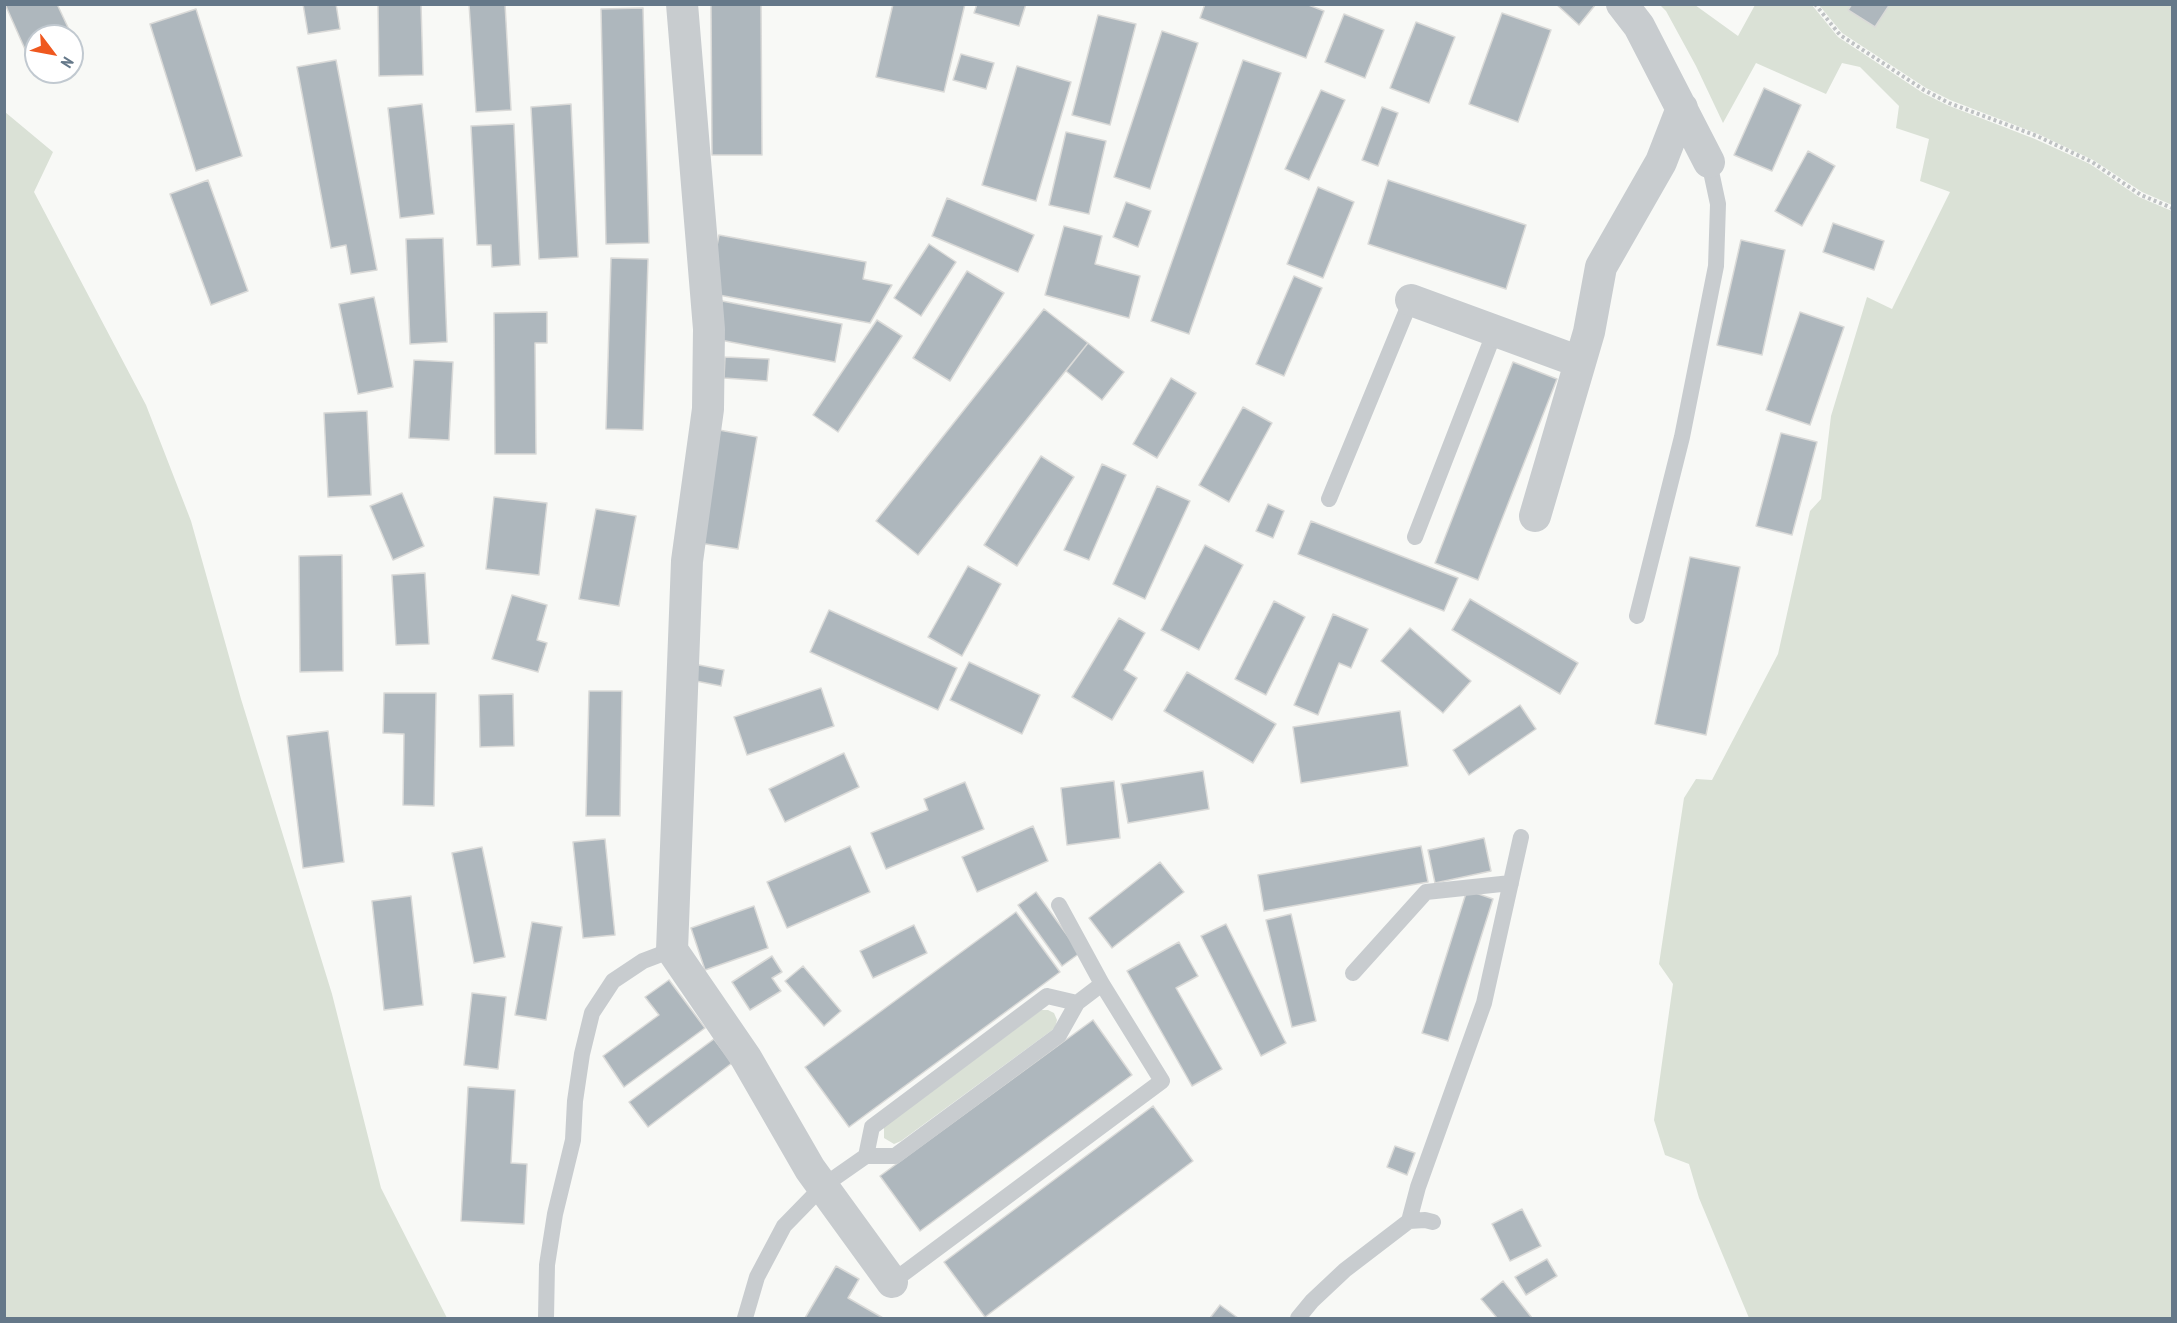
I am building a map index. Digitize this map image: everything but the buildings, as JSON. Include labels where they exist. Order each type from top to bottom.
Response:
[{"type":"street","points":[[682,4],[709,329],[708,409],[687,561],[672,950],[746,1058],[810,1169],[892,1282]]},
{"type":"street","points":[[1622,4],[1639,26],[1709,162]]},
{"type":"street","points":[[1535,516],[1589,332],[1601,267],[1660,162],[1682,108]]},
{"type":"street","points":[[1411,300],[1580,362]]},
{"type":"lane","points":[[1637,616],[1682,437],[1716,266],[1718,204],[1709,162]]},
{"type":"lane","points":[[1329,499],[1411,300]]},
{"type":"lane","points":[[1415,537],[1495,331]]},
{"type":"lane","points":[[1409,1221],[1418,1187],[1484,1004],[1521,837]]},
{"type":"lane","points":[[1353,973],[1426,892],[1511,883]]},
{"type":"lane","points":[[892,1282],[1162,1081],[1102,984],[1059,905]]},
{"type":"lane","points":[[546,1318],[549,1255],[555,1214],[573,1140],[575,1101],[582,1054],[592,1013],[613,981],[643,962],[672,950]]},
{"type":"lane","points":[[745,1318],[757,1277],[784,1226],[823,1186],[866,1156],[895,1156],[1059,1035],[1077,1003],[1102,984]]},
{"type":"lane","points":[[866,1156],[872,1127],[1047,996],[1077,1003]]},
{"type":"lane","points":[[1298,1318],[1312,1301],[1345,1270],[1409,1221],[1433,1222]]},
{"type":"path","points":[[1815,4],[1840,35],[1924,90],[1949,103],[2037,136],[2092,162],[2141,195],[2172,208]]},
{"type":"shaded area","points":[[1660,5],[1695,5],[1738,36],[1755,5],[1812,5],[1838,37],[1923,93],[2090,164],[2139,197],[2172,211],[2172,1318],[1749,1318],[1699,1198],[1689,1164],[1665,1155],[1654,1120],[1673,984],[1659,964],[1684,798],[1696,779],[1712,780],[1778,654],[1810,511],[1821,499],[1831,416],[1867,297],[1892,309],[1950,192],[1920,181],[1929,139],[1896,128],[1899,106],[1860,67],[1842,63],[1826,94],[1756,63],[1723,123],[1696,66],[1666,11]]},
{"type":"shaded area","points":[[1819,5],[2172,5],[2172,205],[2142,192],[2093,160],[2038,134],[1950,100],[1926,88],[1842,33]]},
{"type":"shaded area","points":[[5,112],[53,152],[34,192],[146,405],[191,521],[241,699],[332,994],[381,1188],[447,1318],[5,1318]]},
{"type":"shaded area","points":[[1041,1010],[1054,1013],[1057,1020],[1055,1028],[901,1141],[894,1144],[884,1138],[884,1127]]}]
